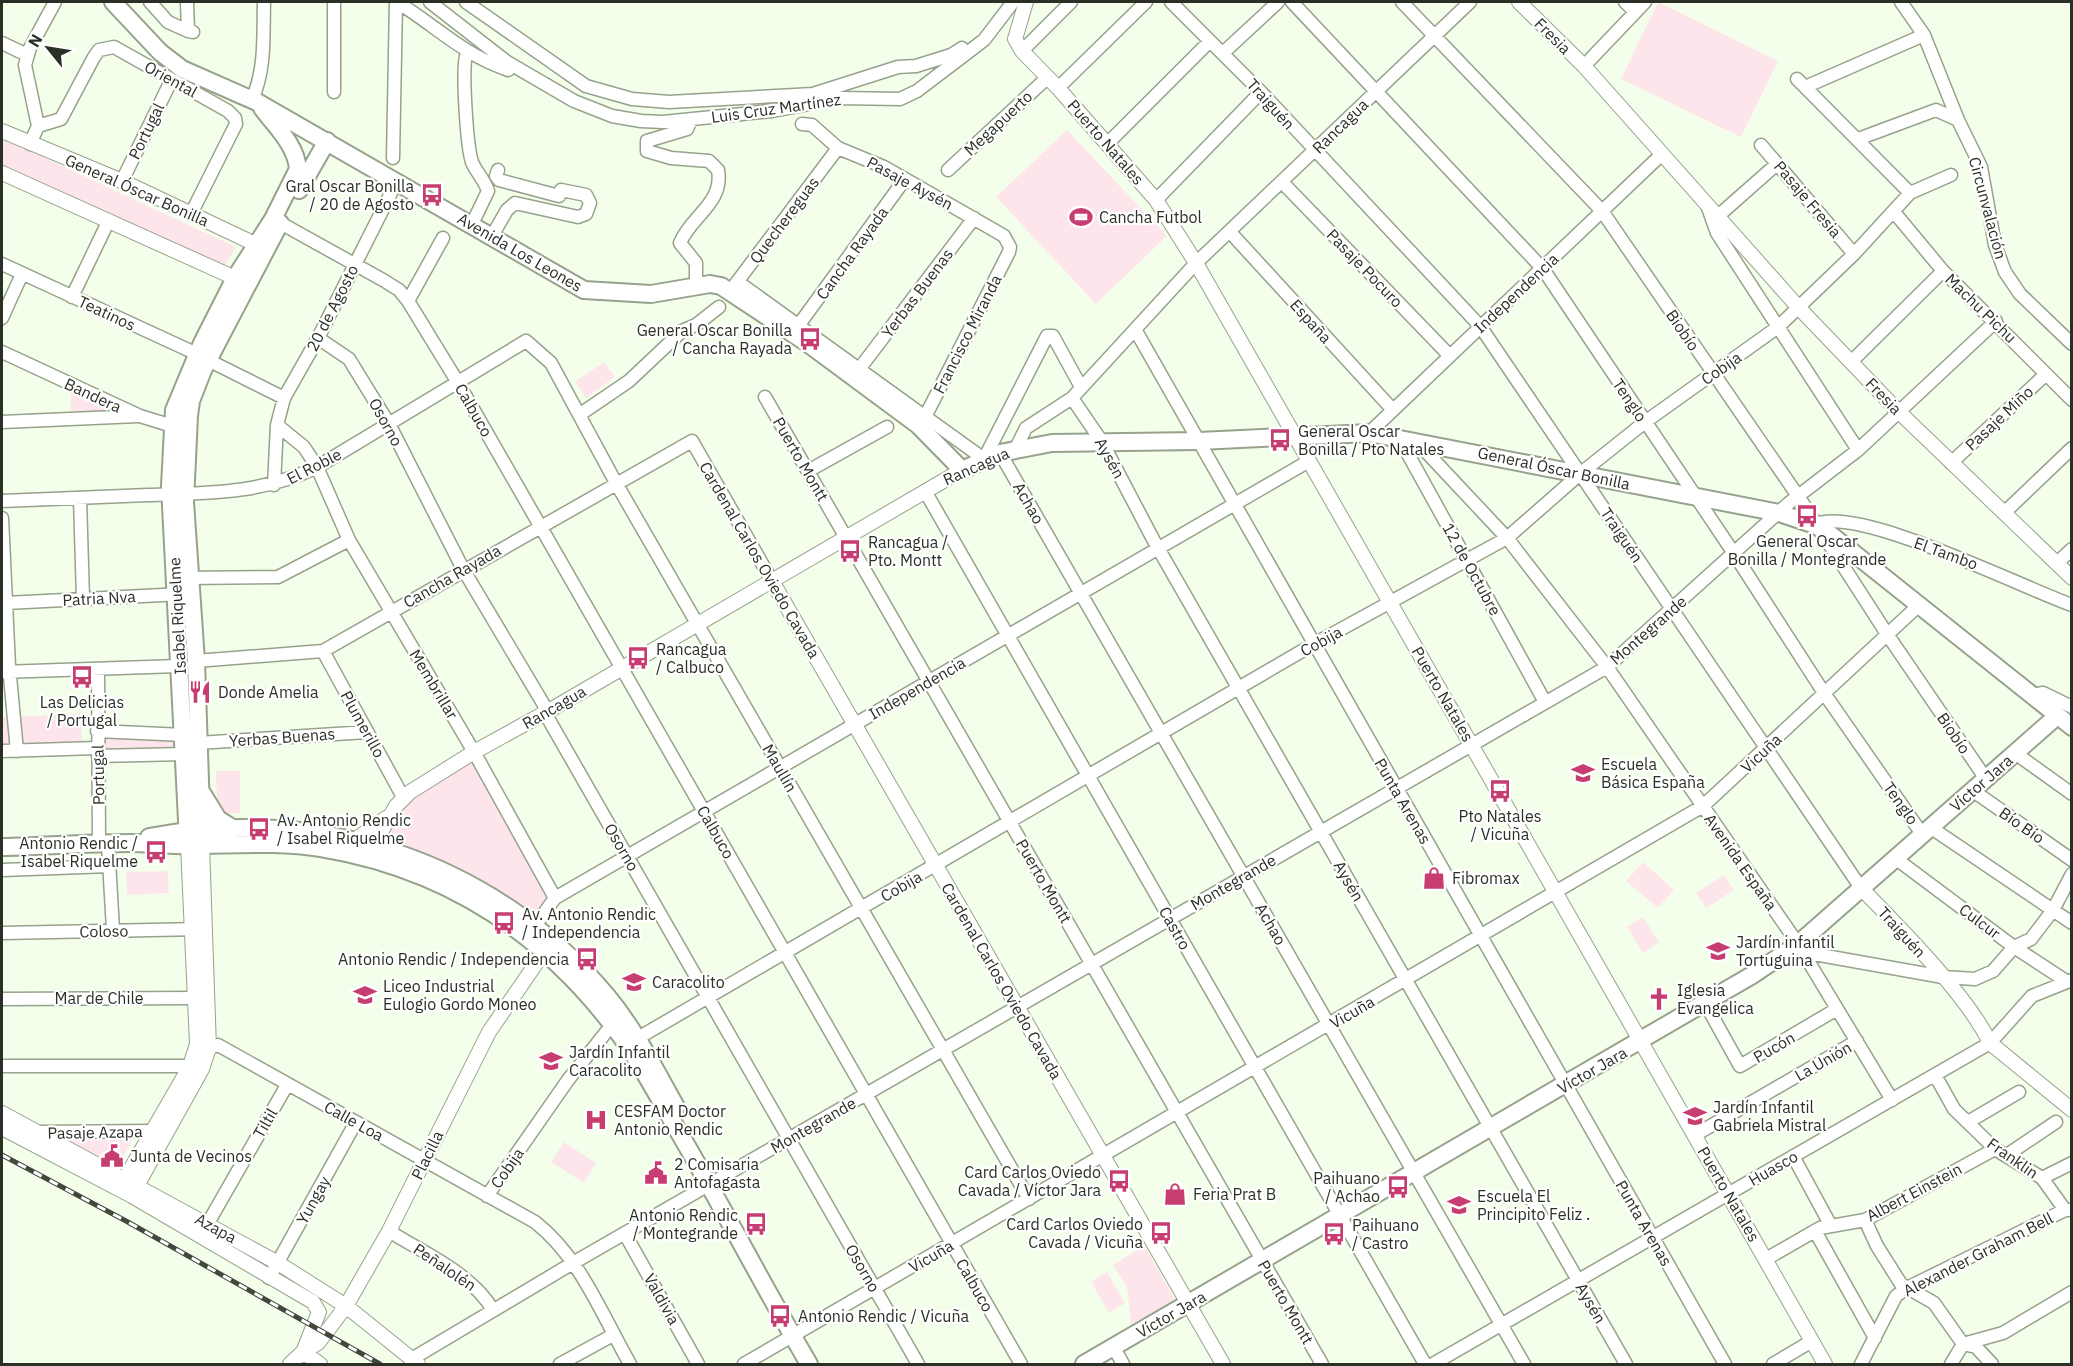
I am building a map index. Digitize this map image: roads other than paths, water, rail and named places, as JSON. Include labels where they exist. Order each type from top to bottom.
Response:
[{"type":"main road","name":"Avenida Los Leones","points":[[113,2],[160,52],[182,69],[255,101],[584,290],[651,294],[710,284],[734,286],[918,425],[962,470]]},
{"type":"main road","name":"Isabel Riquelme","points":[[195,838],[201,791],[178,666],[183,586],[172,425],[182,386],[204,362],[259,262],[298,169],[286,138],[255,101]]},
{"type":"main road","name":"Isabel Riquelme","points":[[178,494],[191,401],[235,278],[255,244],[277,221],[327,141]]},
{"type":"main road","name":"General Óscar Bonilla","points":[[1008,451],[1052,443],[1199,441],[1370,433],[1398,436],[1697,499],[1779,513],[1815,525],[2031,695],[2067,706],[2072,727]]},
{"type":"main road","name":"Rancagua","points":[[962,470],[1008,451]]},
{"type":"main road","name":"Isabel Riquelme","points":[[183,586],[196,661],[191,739],[184,754],[195,838]]},
{"type":"main road","name":"Víctor Jara","points":[[1084,1365],[1800,948],[1861,888],[2067,706]]},
{"type":"main road","points":[[201,791],[208,806],[218,819],[234,829]]},
{"type":"main road","points":[[195,838],[234,829],[312,831],[356,839],[456,876],[484,891],[535,926],[590,977],[638,1038],[713,1183],[797,1334],[820,1365]]},
{"type":"main road","points":[[2,847],[132,843],[150,836],[275,843],[344,853],[419,874],[450,888],[477,903],[544,952],[580,986],[614,1027],[713,1183]]},
{"type":"main road","points":[[797,1334],[809,1365]]},
{"type":"street","points":[[30,144],[39,126],[26,73],[27,55],[54,2]]},
{"type":"street","points":[[150,2],[168,22],[191,32],[187,2]]},
{"type":"street","points":[[255,101],[261,80],[264,2]]},
{"type":"street","points":[[334,2],[334,92]]},
{"type":"street","points":[[396,2],[432,24],[467,53],[464,77],[470,151],[475,169],[485,181],[488,190],[472,224]]},
{"type":"street","points":[[393,158],[396,2]]},
{"type":"street","name":"Luis Cruz Martínez","points":[[430,2],[513,66],[574,101],[612,116],[641,121],[691,120],[772,111],[841,98],[900,99],[917,92],[984,40],[1013,2]]},
{"type":"street","points":[[466,2],[586,86],[632,99],[669,102],[813,94],[898,67],[916,66],[951,56],[996,26]]},
{"type":"street","points":[[1026,2],[1015,39],[1022,51],[1071,2]]},
{"type":"street","points":[[1058,88],[1146,2]]},
{"type":"street","name":"Traiguén","points":[[1174,2],[1480,326],[1861,888],[1943,977],[1990,1043],[2072,1110]]},
{"type":"street","points":[[1223,53],[1278,2]]},
{"type":"street","name":"Tenglo","points":[[1292,2],[1375,93],[1543,269],[1733,552],[1824,693],[1926,831],[2072,923]]},
{"type":"street","name":"Biobío","points":[[1402,2],[1602,211],[1798,496],[1887,634],[1986,779]]},
{"type":"street","name":"Rancagua","points":[[1008,451],[1026,428],[1072,398],[1136,331],[1196,263],[1470,2]]},
{"type":"street","name":"Fresia","points":[[1519,2],[1584,66],[1799,308],[1899,412],[2072,578]]},
{"type":"street","points":[[1625,2],[1635,12]]},
{"type":"street","points":[[1584,66],[1645,2]]},
{"type":"street","name":"Circunvalación","points":[[1901,2],[1924,35],[1958,120],[1981,167],[1995,245],[2005,272],[2020,294],[2072,344]]},
{"type":"street","points":[[1910,193],[1801,83],[1924,35]]},
{"type":"street","points":[[1107,144],[1210,41]]},
{"type":"street","points":[[2,43],[27,55]]},
{"type":"street","name":"Oriental","points":[[39,126],[61,119],[89,64],[99,50],[114,47],[228,111],[235,118],[236,124],[191,214]]},
{"type":"street","name":"Puerto Natales","points":[[1022,51],[1058,88],[1156,200],[1196,263],[1558,893],[1825,1365]]},
{"type":"street","name":"Luis Cruz Martínez","points":[[467,53],[508,70],[513,66]]},
{"type":"street","name":"Megapuerto","points":[[948,170],[1048,77]]},
{"type":"street","name":"Portugal","points":[[122,181],[171,81]]},
{"type":"street","points":[[1156,200],[1261,92]]},
{"type":"street","points":[[1858,139],[1936,110],[1958,120]]},
{"type":"street","points":[[691,120],[687,129],[647,141],[647,151],[671,158],[709,161],[718,170],[717,191],[703,213],[684,232],[680,243],[696,263],[696,286]]},
{"type":"street","name":"Pasaje Aysén","points":[[802,124],[812,125],[838,148],[884,167],[1004,236],[1010,247],[1009,252]]},
{"type":"street","name":"General Óscar Bonilla","points":[[2,130],[30,144],[122,181],[255,244]]},
{"type":"street","name":"Pasaje Fresia","points":[[1761,145],[1854,254]]},
{"type":"street","name":"Quechereguas","points":[[734,286],[838,148]]},
{"type":"street","name":"Independencia","points":[[1370,433],[1449,355],[1543,269],[1662,154]]},
{"type":"street","points":[[1718,216],[1778,164]]},
{"type":"street","points":[[492,236],[507,210],[515,203],[578,217],[586,214],[590,203],[586,195],[561,190],[559,196],[499,180],[496,176],[498,170]]},
{"type":"street","points":[[2,174],[235,278]]},
{"type":"street","name":"Cobija","points":[[638,1038],[709,999],[1314,644],[1507,538],[1581,473],[1645,422],[1778,327],[1854,254],[1910,193],[1951,175]]},
{"type":"street","name":"Cancha Rayada","points":[[798,326],[905,179]]},
{"type":"street","name":"Pasaje Pocuro","points":[[1282,182],[1449,355]]},
{"type":"street","name":"20 de Agosto","points":[[274,485],[277,425],[284,398],[318,338],[392,193]]},
{"type":"street","name":"Fresia","points":[[1706,204],[1717,233],[1858,450]]},
{"type":"street","name":"Machu Pichu","points":[[1894,212],[1943,271],[1996,321],[2072,400]]},
{"type":"street","name":"Yerbas Buenas","points":[[860,368],[974,218]]},
{"type":"street","name":"Calbuco","points":[[277,221],[355,263],[399,290],[408,301],[457,381],[1021,1365]]},
{"type":"street","points":[[72,297],[108,222]]},
{"type":"street","name":"España","points":[[1230,232],[1392,410]]},
{"type":"street","points":[[408,301],[443,238]]},
{"type":"street","points":[[255,244],[259,262]]},
{"type":"street","name":"Francisco Miranda","points":[[925,417],[1009,252]]},
{"type":"street","name":"Teatinos","points":[[2,264],[204,362],[284,398]]},
{"type":"street","points":[[1851,362],[1943,271]]},
{"type":"street","points":[[2,318],[22,274]]},
{"type":"street","name":"Avenida Los Leones","points":[[734,286],[860,368],[984,459]]},
{"type":"street","points":[[579,415],[629,381],[682,331],[696,325],[719,306]]},
{"type":"street","name":"Montegrande","points":[[414,1362],[493,1310],[573,1263],[1607,667],[1673,610],[1733,552],[1798,496],[1858,450],[1996,321]]},
{"type":"street","name":"Punta Arenas","points":[[1136,331],[1725,1365]]},
{"type":"street","points":[[984,459],[1047,336],[1053,336],[1082,387]]},
{"type":"street","name":"Osorno","points":[[318,338],[349,359],[389,424],[463,569],[544,705],[545,713],[918,1365]]},
{"type":"street","name":"El Roble","points":[[2,501],[178,494],[274,485],[317,467],[526,341]]},
{"type":"street","name":"Maullín","points":[[526,341],[551,363],[697,625],[1029,1199]]},
{"type":"street","name":"Bandera","points":[[2,352],[140,416],[187,432]]},
{"type":"street","name":"Pasaje Miño","points":[[1951,463],[2046,374]]},
{"type":"street","name":"Puerto Montt","points":[[765,397],[1322,1365]]},
{"type":"street","name":"Aysén","points":[[1072,398],[1102,442],[1158,548],[1626,1365]]},
{"type":"street","points":[[2,422],[140,416]]},
{"type":"street","points":[[277,425],[304,447],[317,467]]},
{"type":"street","points":[[808,471],[887,427]]},
{"type":"street","name":"12 de Octubre","points":[[1398,436],[1545,702]]},
{"type":"street","name":"Avenida España","points":[[1415,440],[1507,538],[1607,667],[1800,948],[1892,1100]]},
{"type":"street","name":"Cancha Rayada","points":[[196,661],[323,651],[463,569],[692,441]]},
{"type":"street","name":"Cardenal Carlos Oviedo Cavada","points":[[692,441],[1223,1365]]},
{"type":"street","points":[[2004,513],[2072,448]]},
{"type":"street","name":"Achao","points":[[1008,451],[1081,594],[1524,1365]]},
{"type":"street","name":"Independencia","points":[[535,926],[555,898],[1309,461]]},
{"type":"street","name":"Membrillar","points":[[317,467],[349,540],[474,752],[555,898]]},
{"type":"street","name":"Rancagua","points":[[374,844],[403,797],[474,752],[962,470]]},
{"type":"street","name":"Castro","points":[[925,491],[1425,1365]]},
{"type":"street","points":[[80,498],[83,599]]},
{"type":"street","points":[[2,518],[6,672],[17,751]]},
{"type":"street","name":"El Tambo","points":[[1815,525],[1823,520],[1837,519],[1908,539],[1993,571],[2072,605]]},
{"type":"street","points":[[183,586],[278,577],[349,540]]},
{"type":"street","points":[[2057,563],[2072,549]]},
{"type":"street","name":"Patria Nva","points":[[6,603],[83,599],[183,586]]},
{"type":"street","name":"Vicuña","points":[[744,1365],[1558,893],[1702,807],[1919,605]]},
{"type":"street","name":"Plumerillo","points":[[323,651],[403,797]]},
{"type":"street","points":[[6,672],[178,666]]},
{"type":"street","name":"Portugal","points":[[98,669],[98,752],[104,844],[110,866],[113,930]]},
{"type":"street","name":"Yerbas Buenas","points":[[97,731],[191,739],[367,732]]},
{"type":"street","points":[[2,751],[184,754]]},
{"type":"street","points":[[2014,753],[2072,794]]},
{"type":"street","name":"Bío Bío","points":[[1972,790],[2072,860]]},
{"type":"street","name":"Rancagua","points":[[356,839],[391,815]]},
{"type":"street","name":"Isabel Riquelme","points":[[135,1191],[202,1069],[209,1048],[206,928],[195,838]]},
{"type":"street","name":"Isabel Riquelme","points":[[122,1183],[190,1066],[197,1044],[191,930],[195,838]]},
{"type":"street","points":[[344,853],[364,850],[374,844]]},
{"type":"street","name":"Culcur","points":[[1895,858],[2014,947],[2070,983]]},
{"type":"street","points":[[2,870],[110,866]]},
{"type":"street","points":[[1800,948],[1943,977],[1975,979],[1986,976],[2014,947],[2031,939],[2053,910],[2072,874]]},
{"type":"street","name":"Coloso","points":[[2,933],[206,928]]},
{"type":"street","name":"Placilla","points":[[303,1352],[318,1343],[346,1306],[389,1231],[489,1032],[544,952]]},
{"type":"street","name":"Huasco","points":[[1433,1365],[1990,1043],[2032,996],[2070,983]]},
{"type":"street","name":"Mar de Chile","points":[[2,999],[196,998]]},
{"type":"street","name":"Pucón","points":[[1705,1003],[1740,1066],[1837,1009]]},
{"type":"street","name":"Cobija","points":[[487,1196],[568,1080],[607,1031],[614,1027]]},
{"type":"street","name":"La Unión","points":[[1695,1135],[1857,1041]]},
{"type":"street","name":"Calle Loa","points":[[209,1048],[218,1045],[548,1232],[573,1263],[630,1365]]},
{"type":"street","points":[[2,1066],[190,1066],[209,1048]]},
{"type":"street","name":"Franklin","points":[[1935,1075],[1954,1109],[1995,1149],[2042,1179],[2068,1210]]},
{"type":"street","name":"Tiltil","points":[[208,1223],[287,1085]]},
{"type":"street","points":[[1968,1122],[2019,1092]]},
{"type":"street","name":"Azapa","points":[[2,1113],[38,1132],[135,1191],[269,1278],[309,1298],[318,1308],[316,1320],[303,1352]]},
{"type":"street","name":"Yungay","points":[[269,1278],[356,1122]]},
{"type":"street","points":[[2007,1155],[2056,1122]]},
{"type":"street","name":"Azapa","points":[[2,1128],[122,1183]]},
{"type":"street","name":"Pasaje Azapa","points":[[38,1132],[152,1131]]},
{"type":"street","name":"Albert Einstein","points":[[1766,1259],[1815,1231],[1865,1220],[1995,1149]]},
{"type":"street","points":[[1793,1156],[1831,1226]]},
{"type":"street","points":[[2042,1179],[2072,1163]]},
{"type":"street","name":"Azapa","points":[[135,1191],[208,1223],[278,1263],[346,1306],[414,1362]]},
{"type":"street","name":"Alexander Graham Bell","points":[[1861,1365],[1896,1296],[2068,1210]]},
{"type":"street","points":[[1865,1220],[1877,1246],[1901,1284],[1934,1303],[1963,1344],[1976,1347],[1992,1365]]},
{"type":"street","name":"Peñalolén","points":[[389,1231],[472,1283],[484,1295],[493,1310]]},
{"type":"street","points":[[1815,1231],[1875,1338]]},
{"type":"street","name":"Valdivia","points":[[625,1234],[698,1365]]},
{"type":"street","points":[[1952,1365],[1963,1344],[2002,1334],[2072,1292]]},
{"type":"street","points":[[560,1365],[613,1335]]},
{"type":"street","points":[[1773,1365],[1812,1341]]},
{"type":"street","points":[[1113,1347],[1123,1365]]},
{"type":"street","points":[[291,1365],[303,1352],[320,1365]]},
{"type":"railway","points":[[2,1155],[126,1221],[380,1364]]},
{"type":"place","name":"Gral Oscar Bonilla / 20 de Agosto","points":[[432,195]]},
{"type":"place","name":"Cancha Futbol","points":[[1081,217]]},
{"type":"place","name":"General Oscar Bonilla / Cancha Rayada","points":[[810,339]]},
{"type":"place","name":"General Oscar Bonilla / Pto Natales","points":[[1280,440]]},
{"type":"place","name":"General Oscar Bonilla / Montegrande","points":[[1807,516]]},
{"type":"place","name":"Rancagua / Pto. Montt","points":[[850,551]]},
{"type":"place","name":"Rancagua / Calbuco","points":[[638,658]]},
{"type":"place","name":"Las Delicias / Portugal","points":[[82,677]]},
{"type":"place","name":"Donde Amelia","points":[[200,692]]},
{"type":"place","name":"Escuela Básica España","points":[[1583,773]]},
{"type":"place","name":"Pto Natales / Vicuña","points":[[1500,791]]},
{"type":"place","name":"Av. Antonio Rendic / Isabel Riquelme","points":[[259,829]]},
{"type":"place","name":"Antonio Rendic / Isabel Riquelme","points":[[156,852]]},
{"type":"place","name":"Fibromax","points":[[1434,878]]},
{"type":"place","name":"Av. Antonio Rendic / Independencia","points":[[504,923]]},
{"type":"place","name":"Jardín infantil Tortuguina","points":[[1718,951]]},
{"type":"place","name":"Antonio Rendic / Independencia","points":[[587,959]]},
{"type":"place","name":"Caracolito","points":[[634,982]]},
{"type":"place","name":"Liceo Industrial Eulogio Gordo Moneo","points":[[365,995]]},
{"type":"place","name":"Iglesia Evangelica","points":[[1659,999]]},
{"type":"place","name":"Jardín Infantil Caracolito","points":[[551,1061]]},
{"type":"place","name":"Jardín Infantil Gabriela Mistral","points":[[1695,1116]]},
{"type":"place","name":"CESFAM Doctor Antonio Rendic","points":[[596,1120]]},
{"type":"place","name":"Junta de Vecinos","points":[[112,1156]]},
{"type":"place","name":"2 Comisaria Antofagasta","points":[[656,1173]]},
{"type":"place","name":"Card Carlos Oviedo Cavada / Víctor Jara","points":[[1119,1181]]},
{"type":"place","name":"Paihuano / Achao","points":[[1398,1187]]},
{"type":"place","name":"Feria Prat B","points":[[1175,1194]]},
{"type":"place","name":"Escuela El Principito Feliz .","points":[[1459,1205]]},
{"type":"place","name":"Antonio Rendic / Montegrande","points":[[756,1224]]},
{"type":"place","name":"Card Carlos Oviedo Cavada / Vicuña","points":[[1161,1233]]},
{"type":"place","name":"Paihuano / Castro","points":[[1334,1234]]},
{"type":"place","name":"Antonio Rendic / Vicuña","points":[[780,1316]]}]
